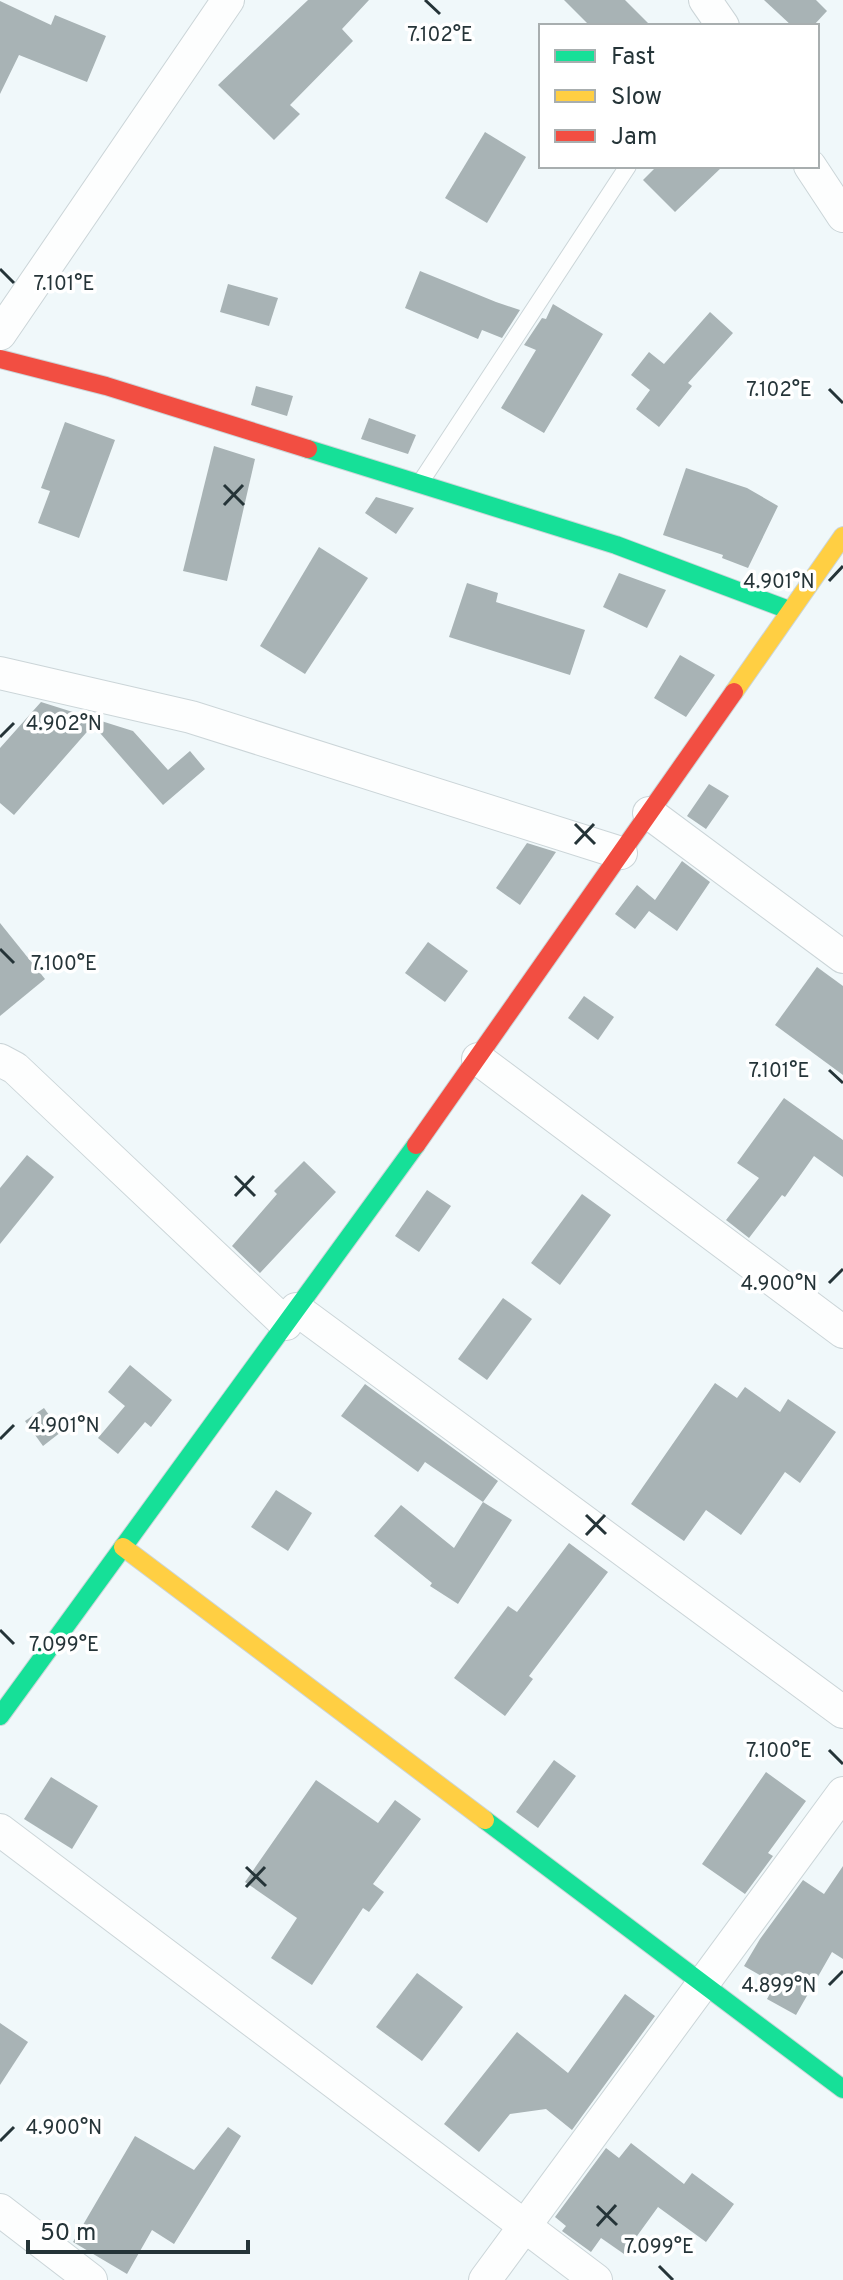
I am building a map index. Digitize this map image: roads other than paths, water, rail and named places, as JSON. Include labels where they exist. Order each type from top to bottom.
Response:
[{"type":"street","points":[[0,334],[228,0]]},
{"type":"street","points":[[705,0],[722,24]]},
{"type":"street","points":[[811,168],[843,216]]},
{"type":"street","points":[[0,359],[106,386],[616,545],[789,610]]},
{"type":"street","points":[[0,1716],[478,1059],[843,536]]},
{"type":"street","points":[[0,673],[191,717],[621,853]]},
{"type":"street","points":[[649,813],[843,957]]},
{"type":"street","points":[[478,1059],[843,1332]]},
{"type":"street","points":[[0,1060],[15,1068],[291,1317],[843,1712]]},
{"type":"street","points":[[123,1547],[843,2089]]},
{"type":"street","points":[[485,2280],[843,1793]]},
{"type":"street","points":[[0,1830],[596,2280]]},
{"type":"street","points":[[0,2210],[91,2280]]},
{"type":"lane","points":[[419,484],[627,168]]}]
